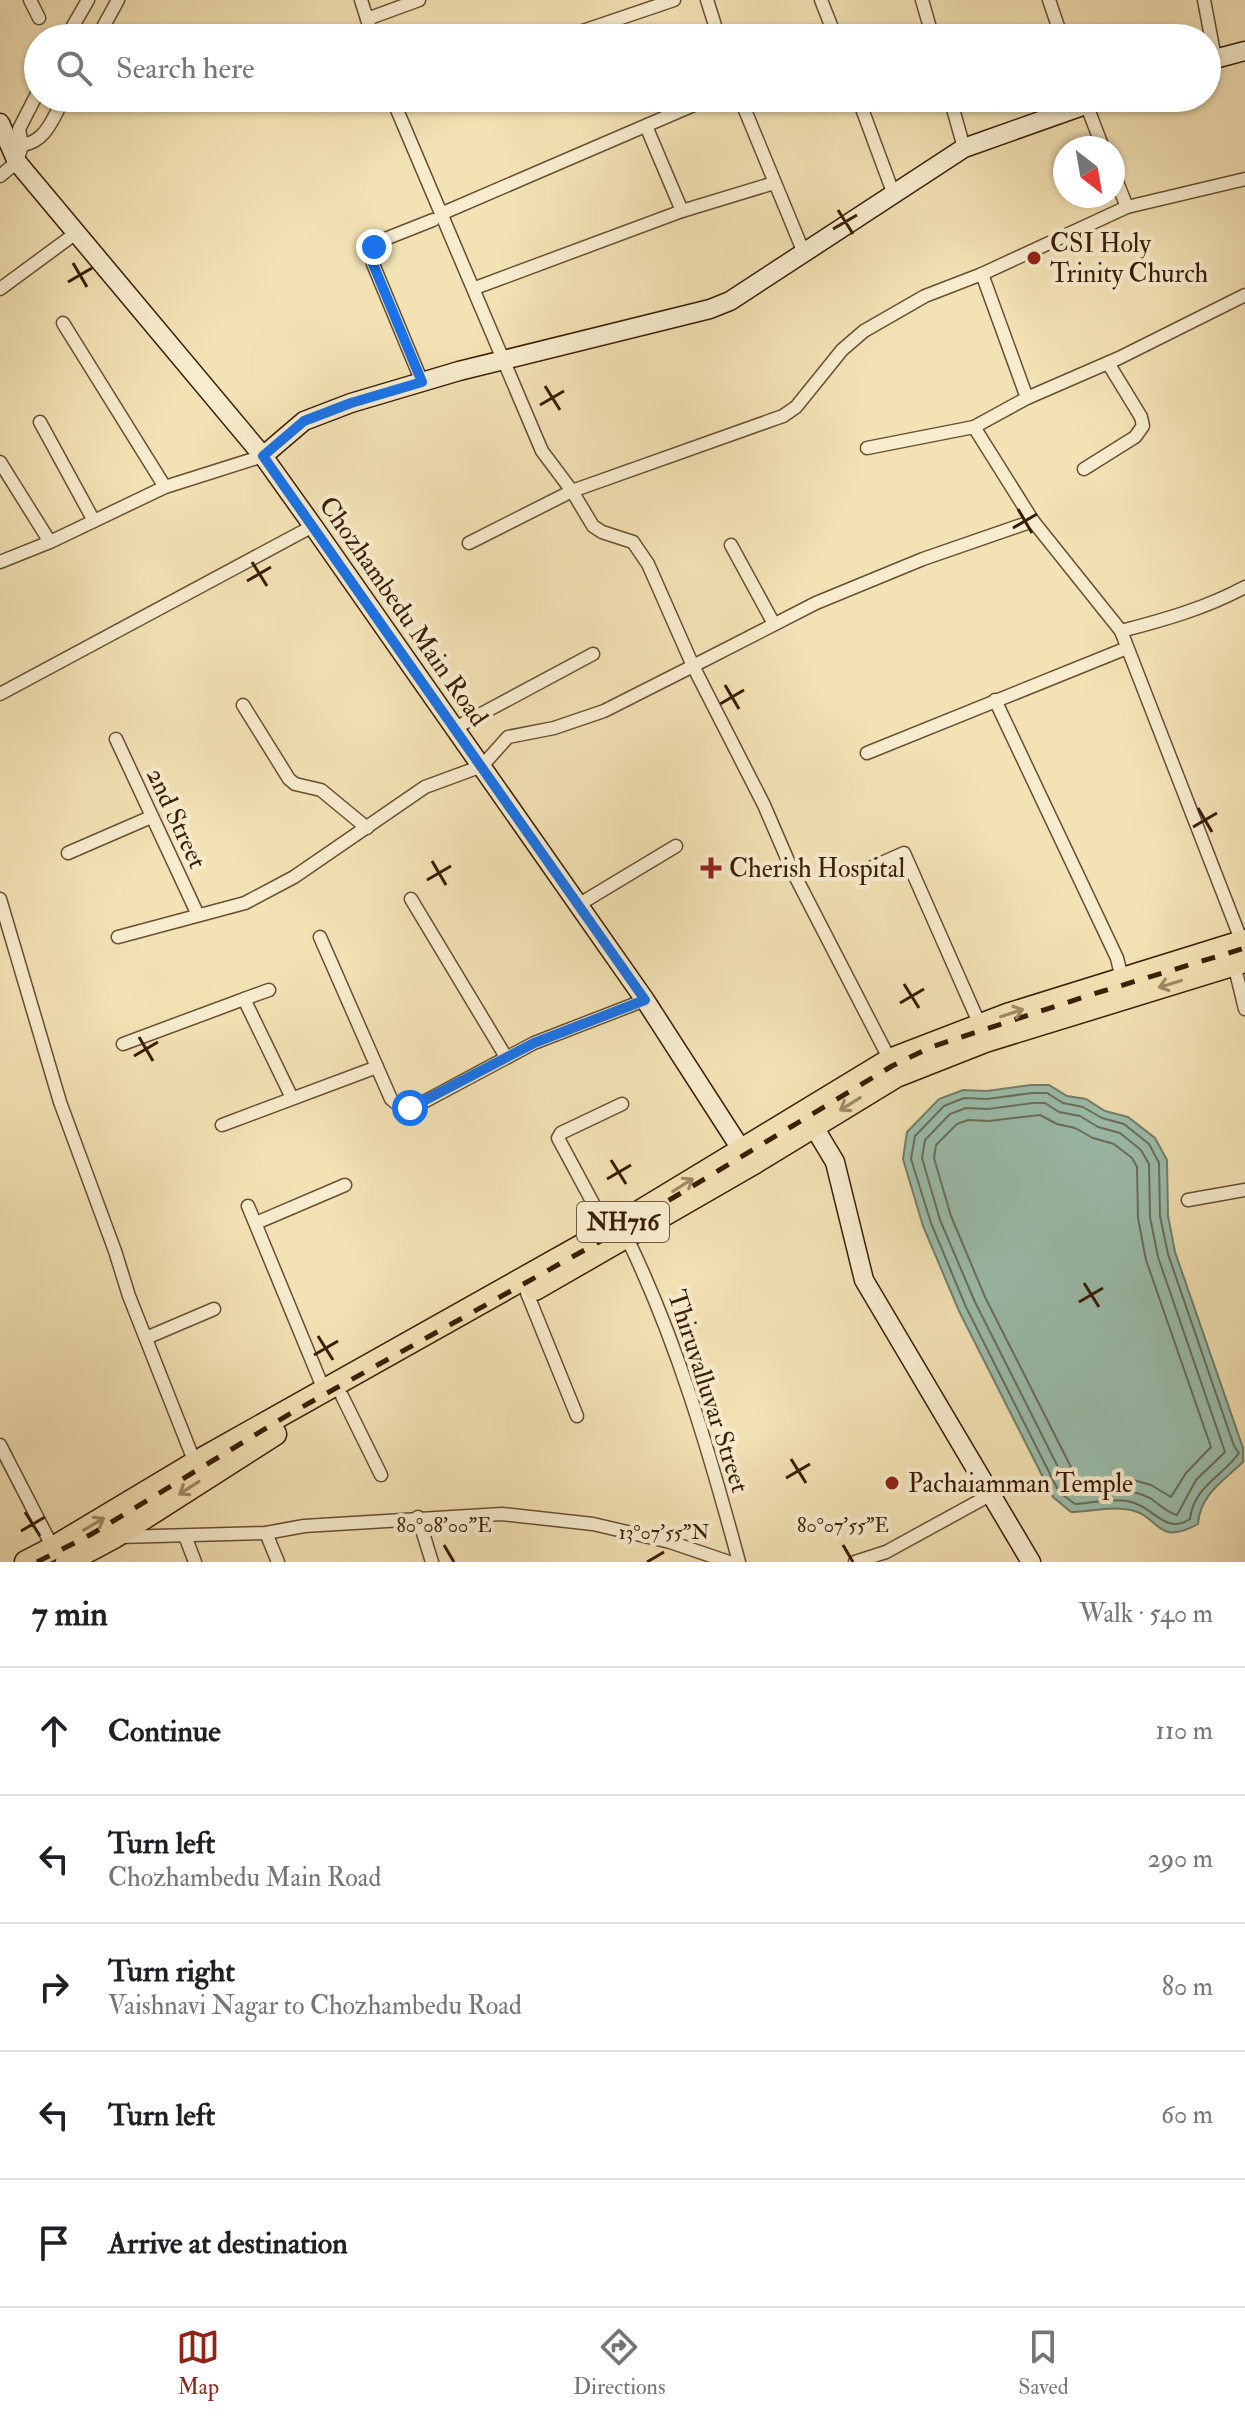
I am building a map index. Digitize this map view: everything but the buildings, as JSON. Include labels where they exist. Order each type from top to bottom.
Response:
[{"type":"highway","name":"NH716","points":[[26,1562],[60,1555],[92,1556],[114,1537],[288,1426],[333,1393],[617,1234],[809,1118],[890,1060],[980,1025],[1122,979],[1242,952]]},
{"type":"highway","name":"NH716","points":[[617,1234],[741,1149],[896,1076],[943,1056],[1242,952]]},
{"type":"highway","name":"NH716","points":[[60,1555],[195,1463],[527,1293],[586,1252]]},
{"type":"street","points":[[30,0],[39,18]]},
{"type":"street","points":[[105,24],[118,0]]},
{"type":"street","points":[[361,0],[369,24]]},
{"type":"street","points":[[367,19],[419,0]]},
{"type":"street","points":[[603,24],[674,0]]},
{"type":"street","points":[[707,0],[715,24]]},
{"type":"street","points":[[821,0],[830,24]]},
{"type":"street","points":[[922,0],[929,24]]},
{"type":"street","points":[[1049,0],[1057,24]]},
{"type":"street","points":[[1204,0],[1207,24]]},
{"type":"street","points":[[73,24],[83,3]]},
{"type":"street","points":[[1221,57],[1245,51]]},
{"type":"street","points":[[20,154],[19,129],[28,112]]},
{"type":"street","points":[[0,176],[20,154],[42,138],[56,112]]},
{"type":"street","points":[[399,112],[438,217],[475,288],[542,451],[593,526],[633,542],[648,564],[693,666],[764,805],[792,870],[890,1060]]},
{"type":"street","points":[[422,382],[373,264],[372,254],[380,241],[678,112]]},
{"type":"street","points":[[746,112],[804,253]]},
{"type":"street","points":[[863,112],[894,195]]},
{"type":"street","points":[[954,112],[964,148]]},
{"type":"street","points":[[0,562],[50,542],[165,487],[263,456],[304,421],[351,403],[710,309],[730,301],[964,148],[1057,112]]},
{"type":"street","points":[[1089,112],[1098,136]]},
{"type":"street","name":"Chozhambedu Main Road","points":[[0,123],[76,233],[263,456],[645,1000],[741,1149]]},
{"type":"street","points":[[646,126],[682,211]]},
{"type":"street","points":[[469,543],[572,491],[783,416],[796,407],[842,350],[864,331],[925,296],[982,274],[1127,207],[1245,179]]},
{"type":"street","points":[[475,288],[682,211],[774,183]]},
{"type":"street","points":[[1125,202],[1127,207]]},
{"type":"street","points":[[0,289],[76,233]]},
{"type":"street","points":[[982,274],[1027,398]]},
{"type":"street","points":[[867,448],[974,427],[1027,398],[1108,363],[1245,295]]},
{"type":"street","points":[[63,323],[165,487]]},
{"type":"street","points":[[1084,469],[1135,437],[1143,426],[1141,417],[1108,363]]},
{"type":"street","points":[[40,422],[94,521]]},
{"type":"street","points":[[974,427],[1033,521],[1121,631],[1242,952],[1245,1009]]},
{"type":"street","points":[[0,462],[50,542]]},
{"type":"street","points":[[118,937],[245,903],[294,877],[425,787],[482,766],[508,737],[554,728],[604,711],[816,603],[923,559],[1033,521]]},
{"type":"street","points":[[0,694],[313,526]]},
{"type":"street","points":[[731,545],[774,624]]},
{"type":"street","points":[[1121,631],[1170,618],[1245,587]]},
{"type":"street","points":[[867,753],[1127,648]]},
{"type":"street","points":[[455,728],[593,654]]},
{"type":"street","points":[[995,700],[1117,958],[1122,979]]},
{"type":"street","points":[[243,705],[289,779],[295,784],[321,790],[367,828]]},
{"type":"street","name":"2nd Street","points":[[116,739],[198,915]]},
{"type":"street","points":[[68,853],[151,817]]},
{"type":"street","points":[[578,905],[676,846]]},
{"type":"street","points":[[861,872],[904,853],[980,1025]]},
{"type":"street","points":[[0,899],[60,1102],[195,1463]]},
{"type":"street","points":[[411,899],[506,1057]]},
{"type":"street","points":[[320,937],[391,1099],[399,1107],[410,1108],[534,1043],[645,1000]]},
{"type":"street","points":[[123,1044],[269,990]]},
{"type":"street","points":[[244,999],[292,1098]]},
{"type":"street","points":[[222,1125],[377,1067]]},
{"type":"street","name":"Thiruvalluvar Street","points":[[622,1104],[561,1133],[558,1138],[654,1293],[708,1448],[739,1562]]},
{"type":"street","points":[[809,1118],[835,1162],[864,1280],[1031,1562]]},
{"type":"street","points":[[256,1223],[345,1185]]},
{"type":"street","points":[[1188,1200],[1245,1190]]},
{"type":"street","points":[[248,1206],[333,1393],[381,1475]]},
{"type":"street","points":[[527,1293],[577,1416]]},
{"type":"street","points":[[146,1338],[214,1309]]},
{"type":"street","points":[[0,1445],[60,1555]]},
{"type":"street","points":[[855,1562],[886,1552],[990,1495]]},
{"type":"street","points":[[114,1537],[266,1533],[304,1526],[502,1514],[593,1524],[670,1542],[704,1558],[729,1562]]},
{"type":"street","points":[[418,1517],[432,1562]]},
{"type":"street","points":[[266,1533],[278,1562]]},
{"type":"street","points":[[185,1536],[195,1562]]},
{"type":"water","points":[[1049,1085],[1067,1096],[1086,1099],[1105,1111],[1128,1117],[1155,1138],[1167,1160],[1168,1216],[1175,1252],[1243,1448],[1243,1462],[1208,1497],[1198,1524],[1183,1531],[1165,1531],[1135,1511],[1071,1512],[1053,1497],[959,1311],[923,1226],[903,1159],[907,1132],[939,1099],[963,1090],[987,1091]]},
{"type":"railway","points":[[37,1562],[90,1535],[293,1412],[608,1237],[892,1066],[931,1047],[1245,948]]},
{"type":"place","name":"CSI Holy Trinity Church","points":[[1034,258]]},
{"type":"place","name":"Cherish Hospital","points":[[711,868]]},
{"type":"place","name":"Pachaiamman Temple","points":[[892,1483]]},
{"type":"route","points":[[374,247],[373,264],[422,382],[304,421],[263,456],[645,1000],[534,1043],[410,1108]]}]
